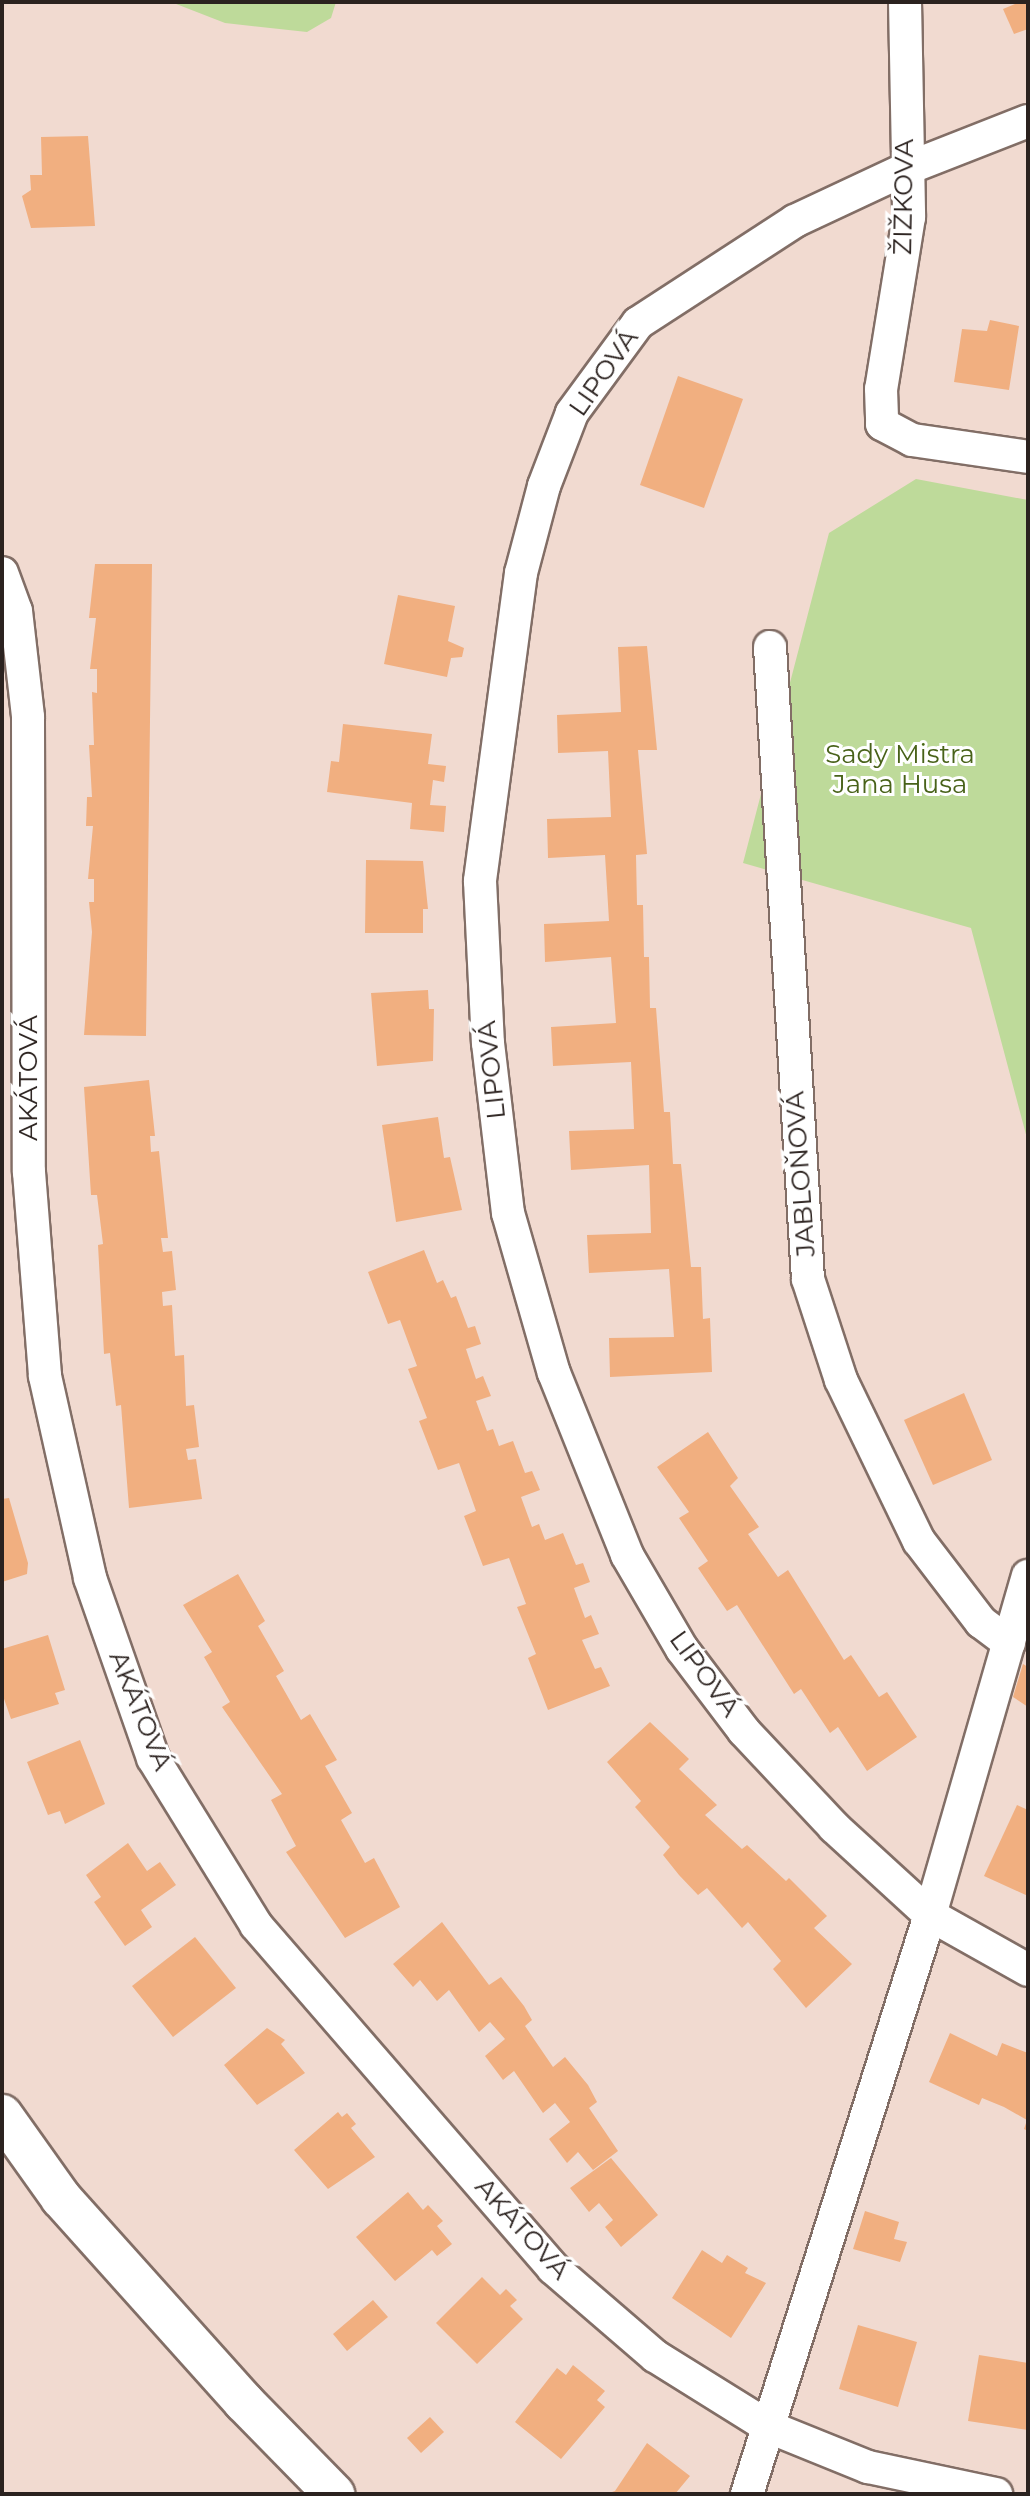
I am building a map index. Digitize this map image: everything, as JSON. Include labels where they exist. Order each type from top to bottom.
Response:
[{"type":"street","name":"ŽIŽKOVA","points":[[905,2],[908,168],[905,261],[879,410],[889,432],[912,440],[1028,457]]},
{"type":"street","name":"LIPOVÁ","points":[[1028,121],[908,168],[795,221],[638,323],[572,413],[544,486],[521,573],[480,881],[488,1043],[508,1213],[588,1467],[627,1555],[682,1649],[744,1731],[834,1827],[930,1915],[1028,1970]]},
{"type":"street","name":"AKÁTOVÁ","points":[[2,573],[16,611],[28,717],[29,1172],[45,1376],[90,1578],[153,1758],[256,1925],[553,2268],[655,2356],[769,2427],[868,2467],[996,2494]]},
{"type":"street","name":"JABLOŇOVÁ","points":[[770,647],[808,1279],[841,1380],[919,1541],[981,1622],[1009,1643]]},
{"type":"street","points":[[747,2494],[930,1915],[1028,1576]]},
{"type":"street","points":[[2,2115],[61,2198],[244,2402],[334,2494]]},
{"type":"green space","points":[[171,2],[336,2],[331,18],[307,32],[225,23]]},
{"type":"green space","name":"Sady Mistra Jana Husa","points":[[916,479],[1028,500],[1028,1142],[971,928],[743,863],[829,533]]},
{"type":"building","points":[[1028,2],[1028,29],[1014,34],[1003,9]]},
{"type":"building","points":[[88,136],[95,226],[31,228],[22,196],[31,190],[30,175],[42,175],[41,137]]},
{"type":"building","points":[[990,320],[1019,326],[1009,390],[954,382],[962,329],[987,331]]},
{"type":"building","points":[[678,376],[743,399],[704,508],[640,485]]},
{"type":"building","points":[[95,564],[152,564],[146,1036],[84,1035],[92,932],[89,902],[94,902],[94,879],[88,879],[93,826],[86,826],[87,797],[92,797],[89,745],[94,745],[92,692],[97,693],[97,669],[90,669],[96,618],[89,618]]},
{"type":"building","points":[[398,595],[455,606],[448,641],[464,648],[462,657],[451,658],[447,677],[384,664]]},
{"type":"building","points":[[647,646],[657,750],[638,750],[647,854],[636,855],[637,905],[643,905],[644,957],[649,957],[650,1008],[656,1008],[664,1112],[670,1112],[673,1164],[681,1164],[691,1267],[701,1267],[703,1319],[710,1318],[712,1372],[610,1377],[609,1338],[674,1337],[669,1269],[589,1273],[587,1235],[651,1233],[649,1165],[571,1170],[569,1131],[634,1129],[631,1062],[553,1066],[551,1027],[616,1023],[611,957],[545,962],[544,924],[609,921],[605,855],[548,858],[547,819],[611,817],[608,751],[558,753],[557,715],[621,712],[618,647]]},
{"type":"building","points":[[343,724],[432,734],[428,764],[446,766],[444,782],[433,780],[430,805],[446,806],[444,832],[410,829],[412,803],[327,792],[331,761],[339,762]]},
{"type":"building","points":[[366,860],[423,861],[428,909],[423,909],[423,933],[365,933]]},
{"type":"building","points":[[428,990],[429,1009],[434,1009],[433,1061],[377,1066],[371,993]]},
{"type":"building","points":[[149,1080],[155,1136],[150,1136],[151,1152],[159,1151],[168,1238],[161,1238],[163,1252],[172,1251],[176,1290],[162,1292],[163,1306],[172,1305],[175,1356],[184,1355],[186,1406],[194,1405],[199,1447],[186,1449],[188,1460],[196,1459],[202,1499],[129,1508],[121,1405],[116,1406],[110,1353],[104,1354],[98,1245],[103,1244],[97,1195],[91,1195],[84,1087]]},
{"type":"building","points":[[438,1117],[444,1158],[450,1157],[462,1210],[396,1222],[382,1125]]},
{"type":"building","points":[[424,1250],[437,1283],[443,1280],[451,1298],[456,1296],[468,1328],[475,1326],[481,1344],[466,1349],[476,1379],[483,1376],[491,1396],[476,1401],[487,1431],[493,1429],[499,1446],[513,1441],[525,1473],[532,1471],[540,1490],[521,1497],[532,1527],[539,1524],[545,1540],[563,1533],[576,1565],[583,1563],[590,1582],[574,1588],[585,1618],[591,1615],[599,1634],[582,1640],[595,1669],[601,1667],[610,1686],[548,1710],[528,1658],[536,1654],[517,1607],[526,1604],[509,1558],[483,1566],[464,1516],[476,1511],[459,1463],[438,1470],[419,1421],[427,1418],[408,1369],[417,1366],[400,1320],[388,1324],[368,1272]]},
{"type":"building","points":[[964,1393],[992,1460],[933,1485],[904,1420]]},
{"type":"building","points":[[708,1432],[738,1478],[730,1486],[759,1527],[748,1534],[778,1577],[788,1570],[844,1660],[851,1655],[879,1697],[887,1692],[917,1737],[867,1771],[838,1727],[830,1733],[801,1689],[794,1694],[737,1605],[727,1611],[698,1568],[708,1561],[679,1518],[689,1512],[657,1467]]},
{"type":"building","points":[[9,1498],[28,1563],[27,1574],[2,1582],[2,1499]]},
{"type":"building","points":[[238,1574],[265,1621],[258,1626],[284,1671],[276,1676],[301,1720],[310,1714],[337,1760],[325,1766],[352,1813],[341,1820],[365,1863],[374,1858],[400,1907],[345,1938],[286,1852],[296,1846],[271,1800],[282,1794],[222,1707],[230,1702],[204,1657],[212,1652],[183,1605]]},
{"type":"building","points":[[48,1635],[65,1690],[55,1693],[59,1704],[11,1719],[2,1693],[2,1649]]},
{"type":"building","points":[[1023,1664],[1028,1667],[1028,1707],[1013,1697]]},
{"type":"building","points":[[650,1722],[689,1759],[679,1769],[717,1805],[705,1815],[742,1849],[747,1845],[786,1881],[789,1878],[827,1916],[814,1928],[852,1964],[806,2008],[773,1969],[781,1961],[748,1922],[742,1928],[707,1888],[698,1895],[679,1875],[663,1855],[670,1847],[635,1807],[641,1801],[607,1762]]},
{"type":"building","points":[[80,1740],[105,1804],[65,1824],[60,1811],[48,1815],[27,1762]]},
{"type":"building","points":[[1017,1805],[1028,1810],[1028,1896],[984,1876]]},
{"type":"building","points":[[128,1843],[147,1871],[160,1862],[176,1885],[141,1910],[152,1927],[125,1946],[94,1902],[101,1897],[86,1875]]},
{"type":"building","points":[[442,1922],[489,1985],[501,1977],[524,2006],[532,2020],[525,2026],[553,2067],[565,2057],[588,2085],[597,2102],[589,2108],[618,2151],[593,2170],[578,2152],[567,2163],[549,2139],[570,2122],[555,2103],[543,2113],[514,2071],[503,2080],[485,2056],[505,2039],[490,2022],[479,2032],[449,1990],[437,2001],[420,1980],[413,1987],[393,1964]]},
{"type":"building","points":[[195,1937],[236,1988],[173,2037],[132,1986]]},
{"type":"building","points":[[267,2028],[285,2040],[281,2044],[305,2073],[257,2105],[224,2065]]},
{"type":"building","points":[[950,2033],[997,2056],[1002,2043],[1028,2053],[1028,2131],[1024,2129],[1027,2120],[1004,2107],[982,2098],[979,2105],[929,2082]]},
{"type":"building","points":[[338,2112],[342,2117],[347,2113],[356,2124],[351,2128],[375,2157],[328,2189],[294,2150]]},
{"type":"building","points":[[611,2158],[658,2215],[621,2247],[605,2227],[613,2220],[599,2203],[589,2212],[570,2188]]},
{"type":"building","points":[[408,2192],[423,2210],[428,2205],[443,2221],[437,2226],[452,2244],[437,2256],[432,2250],[395,2281],[356,2237]]},
{"type":"building","points":[[865,2211],[899,2222],[894,2239],[907,2242],[900,2262],[853,2249]]},
{"type":"building","points":[[702,2250],[722,2263],[727,2255],[748,2268],[745,2273],[766,2283],[731,2338],[672,2298]]},
{"type":"building","points":[[482,2277],[500,2295],[506,2289],[517,2300],[510,2306],[523,2319],[477,2364],[436,2323]]},
{"type":"building","points":[[373,2300],[388,2317],[347,2351],[333,2334]]},
{"type":"building","points":[[858,2325],[917,2342],[898,2407],[839,2389]]},
{"type":"building","points":[[979,2355],[1028,2363],[1028,2430],[968,2421]]},
{"type":"building","points":[[573,2365],[605,2391],[597,2400],[605,2407],[561,2459],[515,2422],[557,2368],[566,2375]]},
{"type":"building","points":[[430,2417],[444,2432],[421,2453],[407,2438]]},
{"type":"building","points":[[647,2443],[690,2476],[675,2494],[606,2494],[615,2491]]}]
